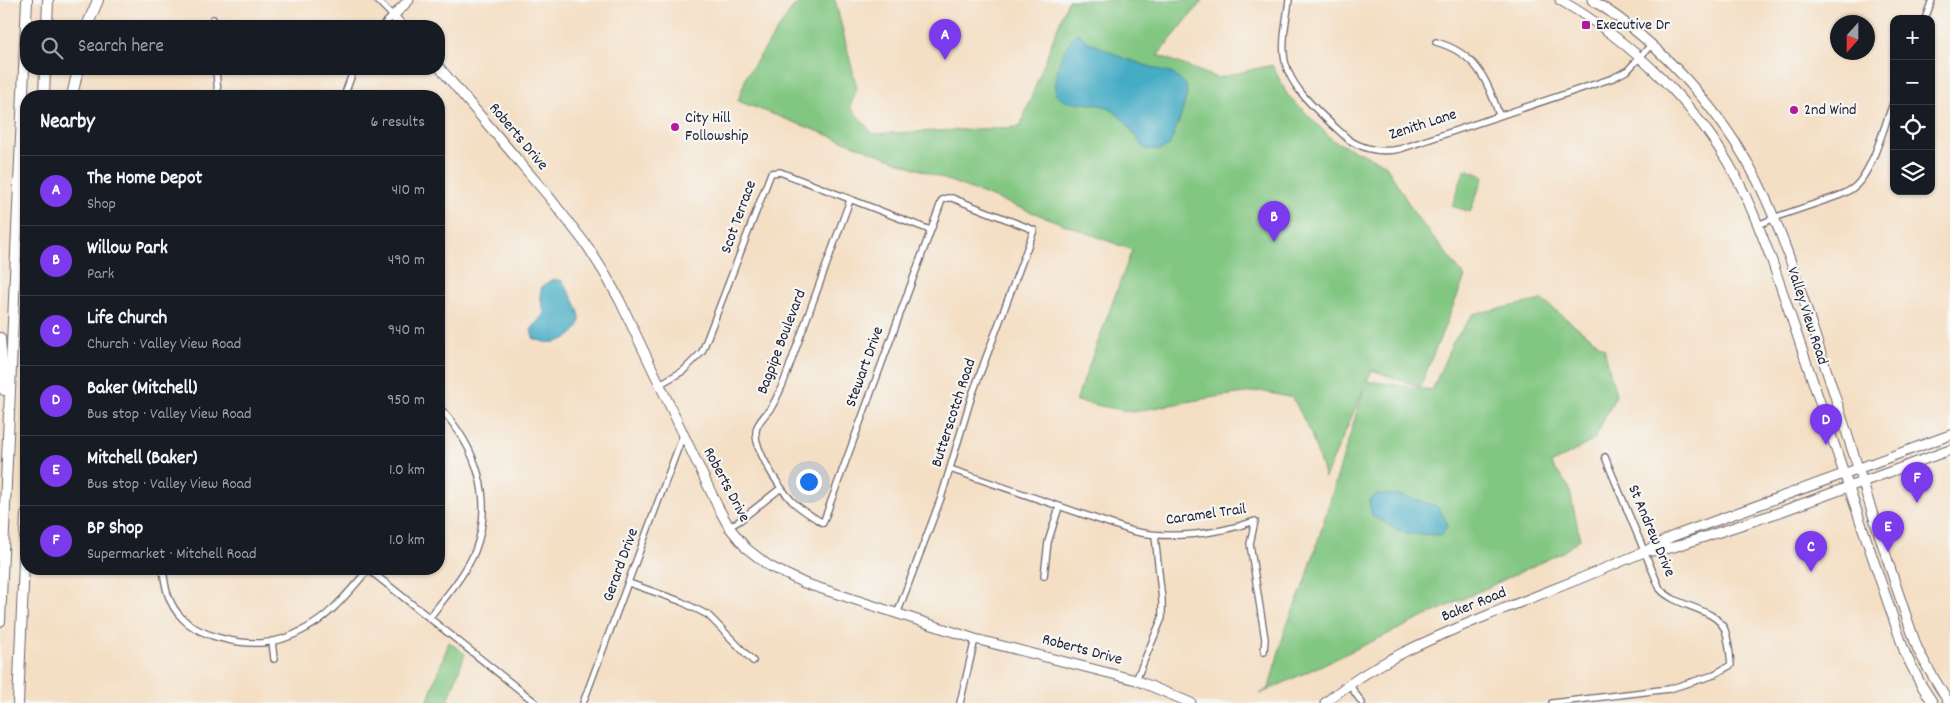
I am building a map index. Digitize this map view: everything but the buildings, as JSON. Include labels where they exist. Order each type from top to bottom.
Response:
[{"type":"highway","points":[[26,20],[27,0]]},
{"type":"highway","points":[[47,20],[48,0]]},
{"type":"highway","points":[[90,20],[98,0]]},
{"type":"highway","points":[[23,90],[24,75]]},
{"type":"highway","points":[[44,90],[45,75]]},
{"type":"highway","points":[[73,90],[77,75]]},
{"type":"highway","points":[[0,621],[20,153]]},
{"type":"highway","points":[[0,338],[7,436]]},
{"type":"highway","points":[[18,703],[23,575]]},
{"type":"main road","points":[[397,20],[393,16],[409,0]]},
{"type":"main road","name":"Valley View Road","points":[[1560,0],[1604,29],[1641,57],[1682,100],[1716,144],[1736,176],[1772,261],[1905,653],[1920,683],[1933,703]]},
{"type":"main road","name":"Valley View Road","points":[[1592,0],[1636,31],[1689,83],[1738,147],[1758,182],[1790,264],[1918,650],[1950,703]]},
{"type":"main road","name":"Roberts Drive","points":[[445,74],[510,149],[588,247],[620,301],[729,527],[757,558],[804,583],[899,610],[975,639],[1136,680],[1191,703]]},
{"type":"main road","name":"Baker Road","points":[[1325,703],[1349,684],[1407,650],[1442,634],[1644,552],[1671,537],[1950,435]]},
{"type":"main road","name":"Baker Road","points":[[1644,552],[1674,547],[1950,450]]},
{"type":"street","points":[[377,0],[393,16],[389,20]]},
{"type":"street","name":"Zenith Lane","points":[[1289,0],[1284,55],[1288,73],[1296,86],[1349,140],[1358,146],[1379,152],[1390,151],[1613,78],[1628,70],[1651,45]]},
{"type":"street","points":[[1926,15],[1932,0]]},
{"type":"street","points":[[1436,42],[1451,46],[1462,52],[1473,63],[1483,76],[1493,96],[1499,115]]},
{"type":"street","points":[[216,75],[218,90]]},
{"type":"street","points":[[346,90],[352,75]]},
{"type":"street","points":[[1758,225],[1846,193],[1859,182],[1870,164],[1892,105]]},
{"type":"street","name":"Scot Terrace","points":[[660,384],[683,371],[702,352],[771,174],[780,172],[930,230]]},
{"type":"street","name":"Stewart Drive","points":[[781,488],[792,501],[823,523],[939,204],[947,198],[1034,230]]},
{"type":"street","name":"Bagpipe Boulevard","points":[[781,488],[773,476],[758,444],[757,427],[772,406],[783,384],[850,200]]},
{"type":"street","name":"Butterscotch Road","points":[[899,610],[950,470],[967,410],[1034,230]]},
{"type":"street","points":[[430,617],[466,568],[475,551],[483,513],[479,474],[473,456],[464,439],[445,415]]},
{"type":"street","name":"Gerard Drive","points":[[582,703],[629,583],[683,435]]},
{"type":"street","name":"St Andrew Drive","points":[[1552,703],[1669,689],[1712,676],[1731,665],[1727,640],[1721,624],[1715,617],[1666,596],[1655,581],[1605,457]]},
{"type":"street","name":"Caramel Trail","points":[[950,470],[1132,531],[1155,536],[1186,535],[1238,527],[1255,521],[1250,544],[1265,639],[1264,652]]},
{"type":"street","points":[[729,527],[781,488]]},
{"type":"street","points":[[1044,576],[1048,542],[1060,507]]},
{"type":"street","points":[[1136,680],[1162,618],[1162,600],[1155,536]]},
{"type":"street","points":[[164,575],[167,596],[182,619],[194,627],[221,638],[259,643],[293,635],[318,622],[338,604],[364,575]]},
{"type":"street","points":[[377,575],[536,703]]},
{"type":"street","points":[[629,583],[680,600],[708,615],[753,661]]},
{"type":"street","points":[[960,703],[975,639]]},
{"type":"street","points":[[272,641],[274,659]]},
{"type":"street","points":[[1349,684],[1362,703]]},
{"type":"street","points":[[1617,703],[1620,695]]},
{"type":"green space","points":[[811,0],[835,0],[857,88],[850,107],[873,134],[1020,127],[1068,0],[1203,0],[1158,55],[1217,78],[1272,65],[1287,94],[1334,141],[1385,164],[1416,216],[1465,277],[1420,387],[1372,370],[1367,381],[1432,390],[1453,342],[1473,314],[1542,300],[1604,348],[1616,395],[1594,440],[1551,464],[1569,487],[1580,539],[1563,552],[1260,694],[1269,688],[1285,629],[1306,580],[1364,388],[1325,478],[1311,434],[1293,398],[1260,391],[1208,398],[1132,412],[1076,401],[1132,250],[738,101],[747,75],[794,6]]},
{"type":"green space","points":[[1465,169],[1484,176],[1470,212],[1452,206]]},
{"type":"green space","points":[[449,642],[465,654],[447,703],[427,703]]},
{"type":"water","points":[[1078,32],[1085,40],[1123,58],[1173,74],[1186,85],[1187,94],[1181,116],[1169,146],[1160,150],[1145,149],[1120,116],[1108,108],[1095,104],[1068,102],[1056,95],[1056,78],[1060,61],[1067,46]]},
{"type":"water","points":[[553,279],[562,281],[571,294],[580,320],[576,330],[567,338],[550,343],[533,338],[531,330],[544,313],[540,295],[542,286]]},
{"type":"water","points":[[1377,494],[1399,495],[1437,506],[1448,524],[1442,535],[1406,534],[1372,516],[1369,500]]},
{"type":"place","name":"Executive Dr","points":[[1586,25]]},
{"type":"place","name":"The Home Depot","points":[[945,60]]},
{"type":"place","name":"2nd Wind","points":[[1794,110]]},
{"type":"place","name":"City Hill Followship","points":[[675,127]]},
{"type":"place","name":"Willow Park","points":[[1274,242]]},
{"type":"place","name":"Baker (Mitchell)","points":[[1826,445]]},
{"type":"place","name":"BP Shop","points":[[1917,503]]},
{"type":"place","name":"Mitchell (Baker)","points":[[1888,552]]},
{"type":"place","name":"Life Church","points":[[1811,572]]}]
